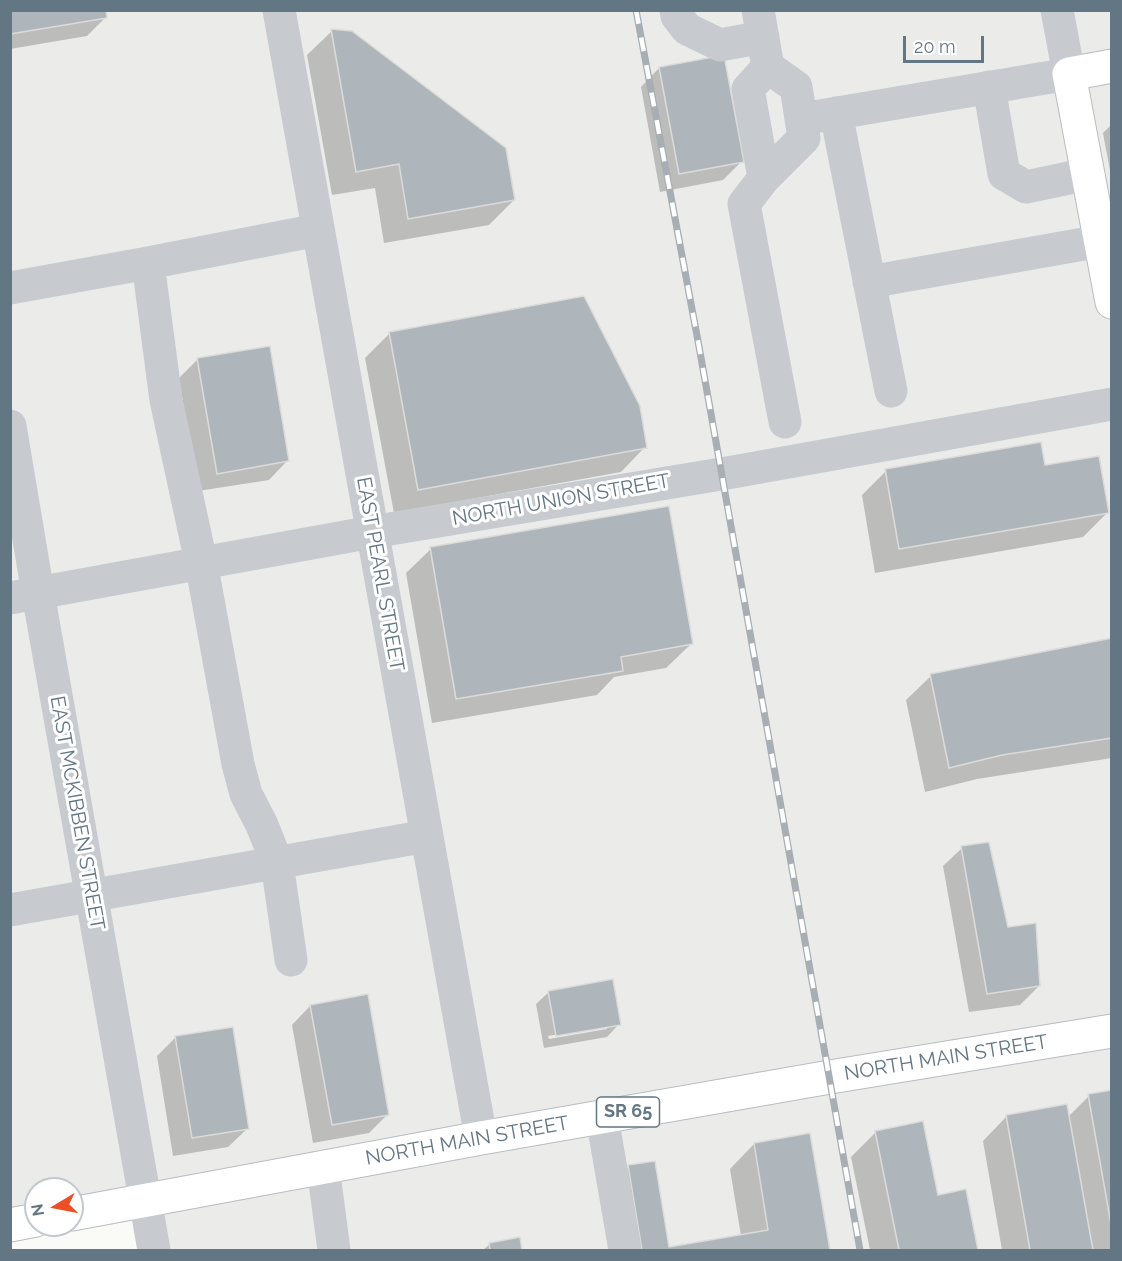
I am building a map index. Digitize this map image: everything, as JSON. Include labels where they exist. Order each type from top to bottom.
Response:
[{"type":"main road","points":[[1112,66],[1069,74],[1088,174],[1106,240],[1112,302]]},
{"type":"main road","name":"NORTH MAIN STREET","points":[[84,1212],[481,1138],[1112,1031]]},
{"type":"street","name":"EAST PEARL STREET","points":[[279,10],[481,1138]]},
{"type":"street","points":[[676,10],[677,16],[687,29],[720,45],[763,38]]},
{"type":"street","points":[[802,119],[1069,74],[1057,10]]},
{"type":"street","points":[[763,38],[796,87],[804,138],[764,178],[744,204],[785,422]]},
{"type":"street","points":[[763,38],[748,89],[764,178]]},
{"type":"street","points":[[989,87],[1005,174],[1026,187],[1088,174]]},
{"type":"street","points":[[836,113],[891,391]]},
{"type":"street","points":[[10,288],[318,230]]},
{"type":"street","points":[[869,282],[1106,240]]},
{"type":"street","points":[[148,263],[166,400],[201,562],[238,765],[246,794],[262,825],[277,863],[291,960]]},
{"type":"street","name":"NORTH UNION STREET","points":[[24,596],[201,562],[733,472],[1112,404]]},
{"type":"street","name":"EAST MCKIBBEN STREET","points":[[10,426],[24,596],[92,895],[154,1251]]},
{"type":"street","points":[[10,910],[427,836]]},
{"type":"street","points":[[602,1117],[625,1251]]},
{"type":"street","points":[[323,1167],[334,1251]]},
{"type":"shaded area","points":[[11,11],[1111,11],[1111,1250],[154,1250],[146,1200],[84,1212],[84,1177],[24,1177],[24,1222],[11,1225]]},
{"type":"building","points":[[10,10],[106,10],[107,18],[10,34]]},
{"type":"building","points":[[331,29],[352,31],[506,148],[515,200],[408,219],[399,164],[356,172]]},
{"type":"building","points":[[724,55],[744,162],[679,174],[659,67]]},
{"type":"building","points":[[584,296],[640,406],[647,448],[418,490],[389,332]]},
{"type":"building","points":[[270,346],[289,461],[217,474],[197,358]]},
{"type":"building","points":[[1041,442],[1045,465],[1099,456],[1109,513],[899,549],[885,469]]},
{"type":"building","points":[[669,506],[693,644],[621,657],[623,671],[456,699],[430,547]]},
{"type":"building","points":[[1112,638],[1112,738],[1002,755],[949,768],[930,674]]},
{"type":"building","points":[[989,842],[1008,927],[1036,923],[1040,986],[987,994],[961,846]]},
{"type":"building","points":[[613,979],[621,1025],[556,1036],[548,991]]},
{"type":"building","points":[[368,994],[389,1115],[332,1125],[310,1005]]},
{"type":"building","points":[[233,1027],[249,1129],[192,1138],[175,1036]]},
{"type":"building","points":[[1112,1090],[1112,1230],[1088,1094]]},
{"type":"building","points":[[1067,1104],[1093,1250],[1030,1250],[1006,1115]]},
{"type":"building","points":[[923,1121],[938,1195],[966,1189],[978,1250],[899,1250],[875,1131]]},
{"type":"building","points":[[810,1133],[830,1250],[642,1250],[628,1165],[655,1161],[669,1247],[768,1230],[754,1143]]},
{"type":"building","points":[[520,1237],[522,1250],[490,1250],[489,1243]]},
{"type":"railway","points":[[636,10],[698,341],[860,1250]]}]
